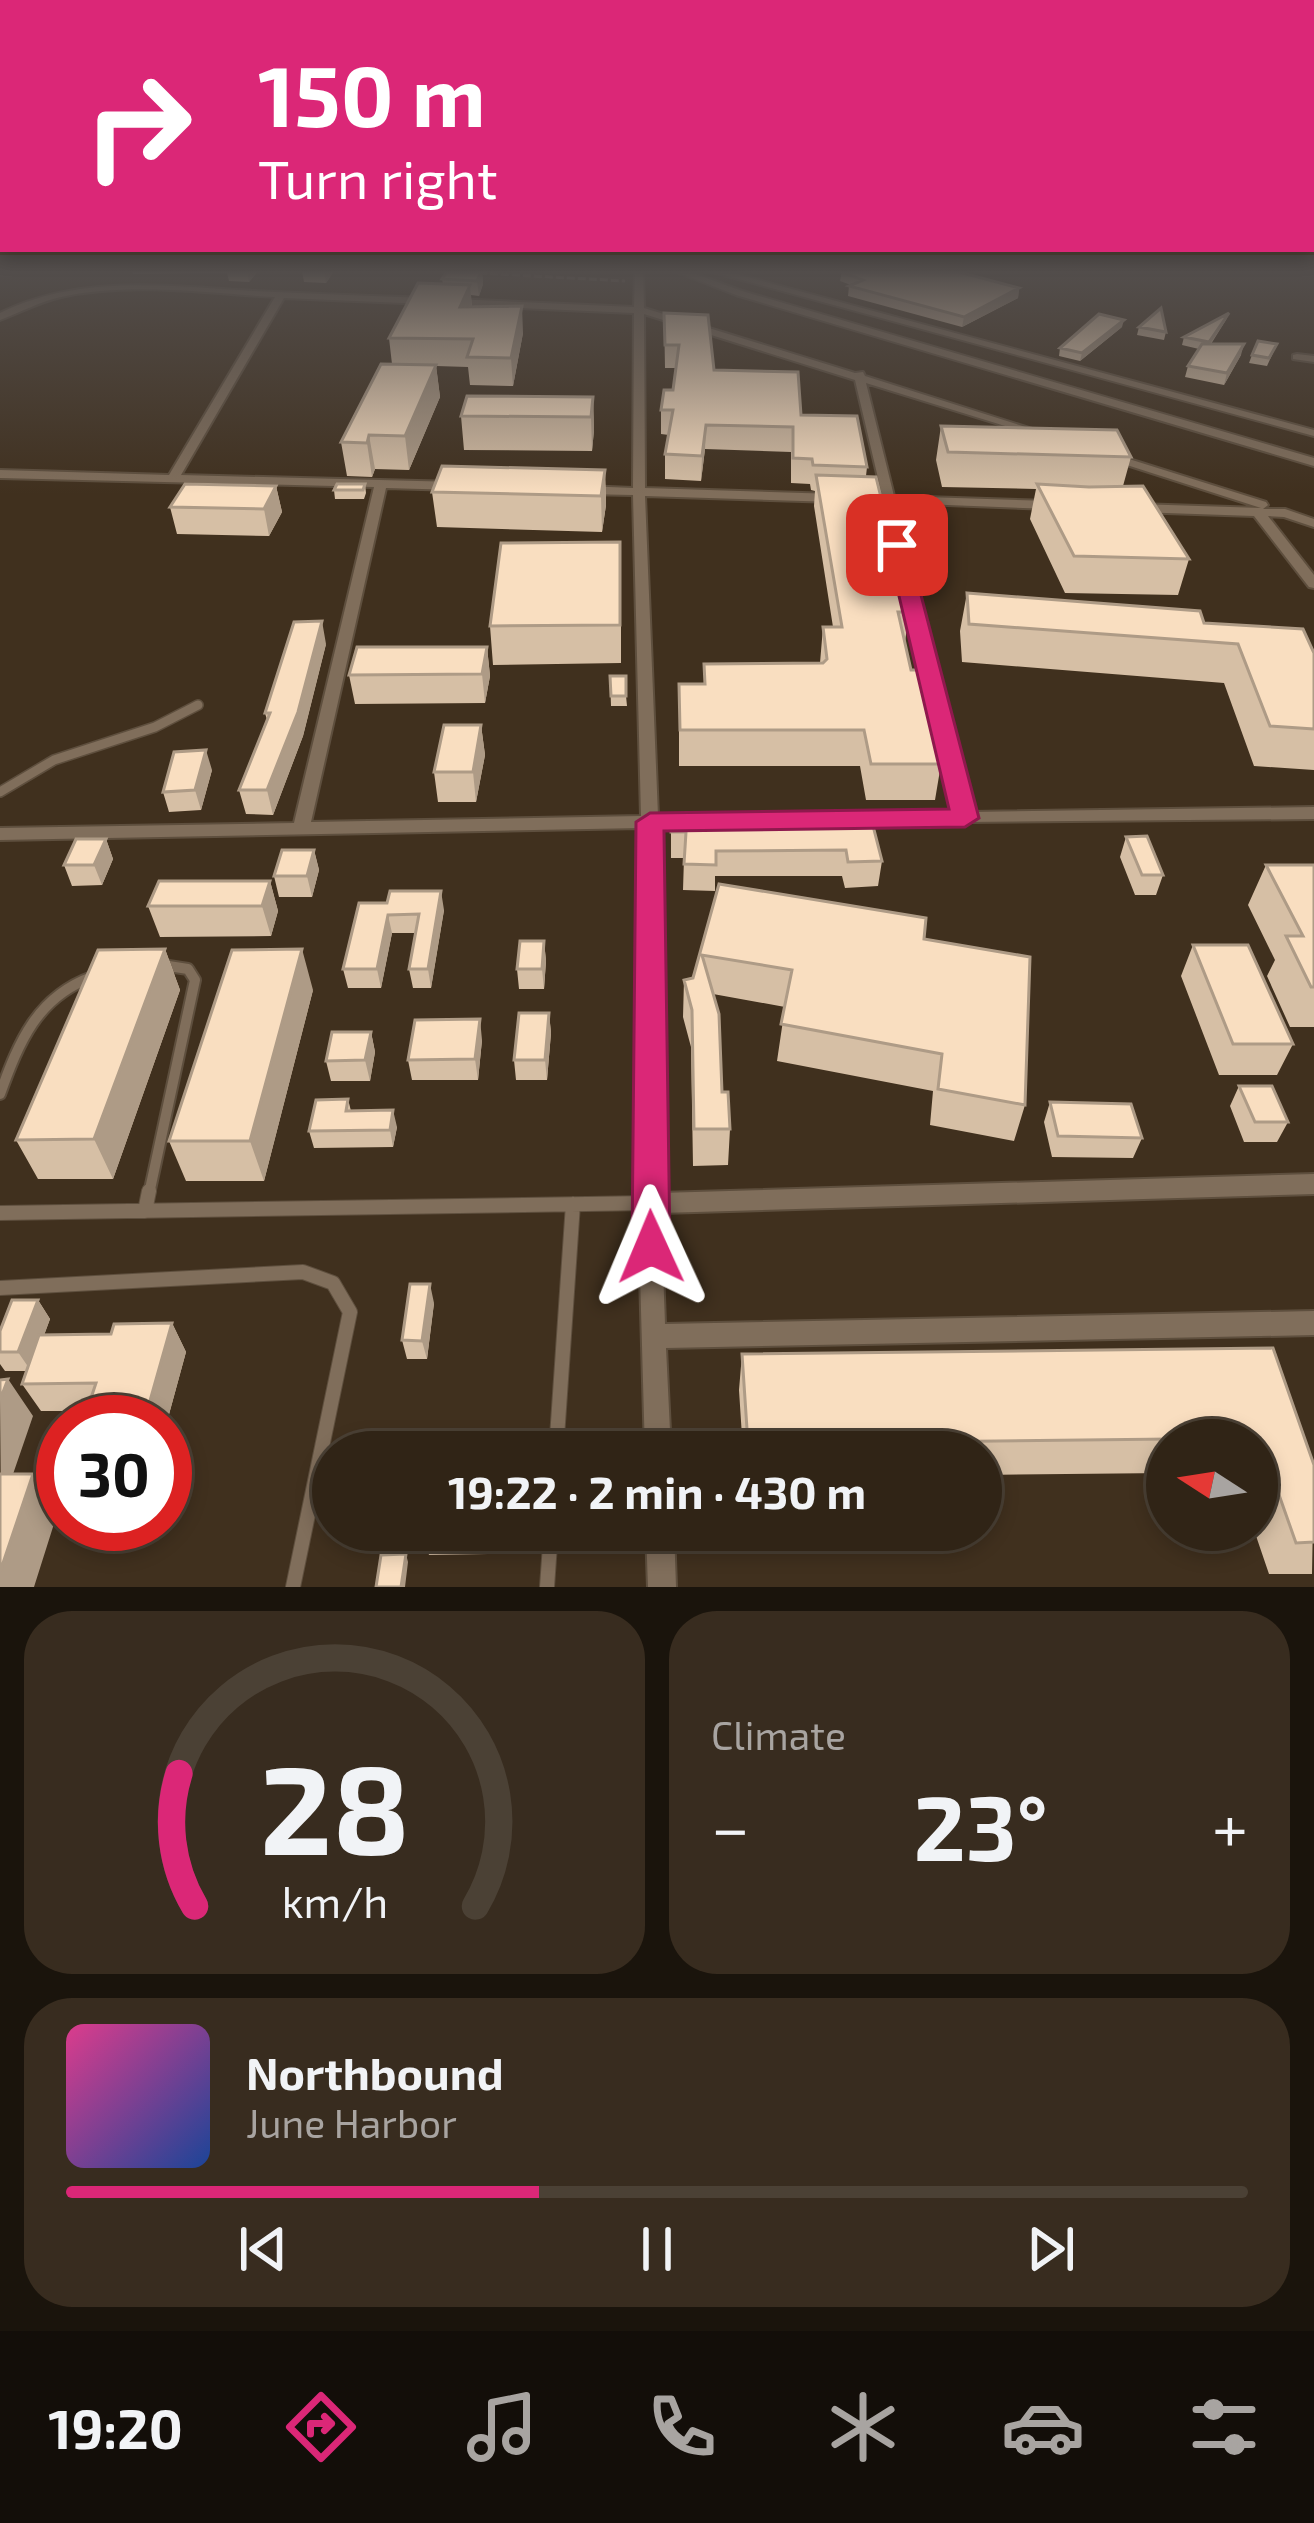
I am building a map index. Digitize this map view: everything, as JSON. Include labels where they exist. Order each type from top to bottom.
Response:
[{"type":"street","points":[[172,478],[251,345]]},
{"type":"street","points":[[640,345],[657,1431]]},
{"type":"street","points":[[760,345],[1061,440]]},
{"type":"street","points":[[923,345],[1314,462]]},
{"type":"street","points":[[986,345],[1314,433]]},
{"type":"street","points":[[1297,356],[1314,359]]},
{"type":"street","points":[[859,374],[965,818]]},
{"type":"street","points":[[1083,447],[1314,523]]},
{"type":"street","points":[[0,474],[465,487]]},
{"type":"street","points":[[301,829],[380,486]]},
{"type":"street","points":[[574,490],[1072,506]]},
{"type":"street","points":[[1118,507],[1286,513]]},
{"type":"street","points":[[1258,512],[1314,584]]},
{"type":"street","points":[[830,820],[1314,813]]},
{"type":"street","points":[[0,834],[718,821]]},
{"type":"street","points":[[650,1203],[1314,1184]]},
{"type":"street","points":[[653,1336],[1314,1323]]},
{"type":"street","points":[[661,1551],[662,1587]]},
{"type":"lane","points":[[0,792],[54,760],[155,728],[198,705]]},
{"type":"lane","points":[[145,1210],[195,980],[188,968],[152,966]]},
{"type":"lane","points":[[0,1094],[22,1034],[49,998],[82,980],[114,972]]},
{"type":"lane","points":[[0,1213],[650,1203]]},
{"type":"lane","points":[[557,1431],[573,1204]]},
{"type":"lane","points":[[0,1288],[303,1272],[325,1276],[343,1291],[350,1312],[293,1587]]},
{"type":"lane","points":[[547,1587],[550,1551]]},
{"type":"building","points":[[471,345],[514,345],[511,358],[467,357]]},
{"type":"building","points":[[679,345],[711,345],[714,370],[798,372],[801,415],[857,416],[867,467],[813,465],[812,459],[793,458],[793,427],[706,425],[702,456],[665,454],[673,410],[661,410],[664,390],[673,390]]},
{"type":"building","points":[[1063,345],[1092,345],[1082,353],[1060,348]]},
{"type":"building","points":[[1201,345],[1243,345],[1227,373],[1188,366]]},
{"type":"building","points":[[1256,345],[1276,345],[1269,358],[1252,355]]},
{"type":"building","points":[[381,364],[436,365],[405,436],[369,435],[367,443],[341,442]]},
{"type":"building","points":[[467,396],[593,397],[591,417],[461,416]]},
{"type":"building","points":[[941,426],[1117,430],[1131,457],[948,452]]},
{"type":"building","points":[[442,466],[605,470],[601,496],[432,492]]},
{"type":"building","points":[[816,475],[876,477],[909,612],[898,612],[911,670],[917,670],[941,764],[871,764],[864,730],[680,730],[679,684],[705,684],[704,664],[823,663],[827,659],[823,627],[842,627]]},
{"type":"building","points":[[185,484],[276,486],[264,509],[170,507]]},
{"type":"building","points":[[337,484],[365,484],[363,490],[334,490]]},
{"type":"building","points":[[1037,484],[1143,486],[1189,559],[1074,556]]},
{"type":"building","points":[[620,542],[620,625],[490,626],[501,543]]},
{"type":"building","points":[[967,593],[1200,611],[1204,623],[1303,629],[1314,653],[1314,729],[1270,726],[1238,644],[969,624]]},
{"type":"building","points":[[322,621],[298,712],[267,790],[239,790],[270,713],[265,713],[294,622]]},
{"type":"building","points":[[357,647],[487,647],[482,674],[349,675]]},
{"type":"building","points":[[610,676],[626,676],[626,696],[611,696]]},
{"type":"building","points":[[444,725],[481,725],[473,772],[434,772]]},
{"type":"building","points":[[206,750],[195,790],[163,792],[174,752]]},
{"type":"building","points":[[671,816],[871,818],[882,861],[848,862],[846,850],[716,851],[716,865],[684,864],[686,832],[671,832]]},
{"type":"building","points":[[1147,836],[1163,875],[1142,875],[1126,837]]},
{"type":"building","points":[[76,839],[106,839],[94,865],[64,865]]},
{"type":"building","points":[[282,850],[314,850],[307,876],[274,876]]},
{"type":"building","points":[[1266,865],[1314,865],[1314,987],[1286,936],[1303,936]]},
{"type":"building","points":[[159,881],[270,881],[262,906],[148,906]]},
{"type":"building","points":[[719,884],[926,918],[924,939],[1030,957],[1025,1105],[938,1089],[942,1054],[781,1024],[792,970],[702,955],[719,1014],[722,1092],[728,1092],[730,1129],[694,1129],[692,1010],[684,980],[693,978]]},
{"type":"building","points":[[390,891],[441,891],[428,969],[409,969],[419,914],[388,915],[377,969],[343,969],[359,903],[387,903]]},
{"type":"building","points":[[520,941],[544,941],[542,969],[517,969]]},
{"type":"building","points":[[1193,945],[1248,945],[1293,1044],[1233,1044]]},
{"type":"building","points":[[165,949],[94,1139],[16,1140],[98,950]]},
{"type":"building","points":[[302,949],[250,1141],[169,1141],[232,950]]},
{"type":"building","points":[[519,1013],[549,1013],[545,1060],[514,1060]]},
{"type":"building","points":[[480,1019],[475,1059],[408,1060],[415,1020]]},
{"type":"building","points":[[332,1032],[371,1032],[365,1060],[326,1061]]},
{"type":"building","points":[[1239,1086],[1272,1086],[1288,1122],[1255,1122]]},
{"type":"building","points":[[348,1099],[346,1111],[393,1110],[390,1130],[309,1131],[316,1100]]},
{"type":"building","points":[[1050,1102],[1131,1104],[1142,1138],[1058,1136]]},
{"type":"building","points":[[410,1284],[430,1284],[422,1341],[402,1340]]},
{"type":"building","points":[[12,1300],[38,1300],[18,1352],[0,1352],[0,1331]]},
{"type":"building","points":[[172,1323],[152,1395],[92,1395],[96,1383],[22,1384],[39,1335],[111,1334],[114,1324]]},
{"type":"building","points":[[1273,1348],[1314,1465],[1314,1542],[1296,1543],[1278,1492],[1278,1419],[1146,1419],[1146,1439],[1002,1441],[1002,1431],[747,1431],[742,1354]]},
{"type":"building","points":[[0,1474],[33,1474],[0,1572]]},
{"type":"building","points":[[406,1554],[401,1587],[376,1587],[381,1555]]},
{"type":"route","points":[[651,1247],[650,822],[965,818],[897,545]]}]
